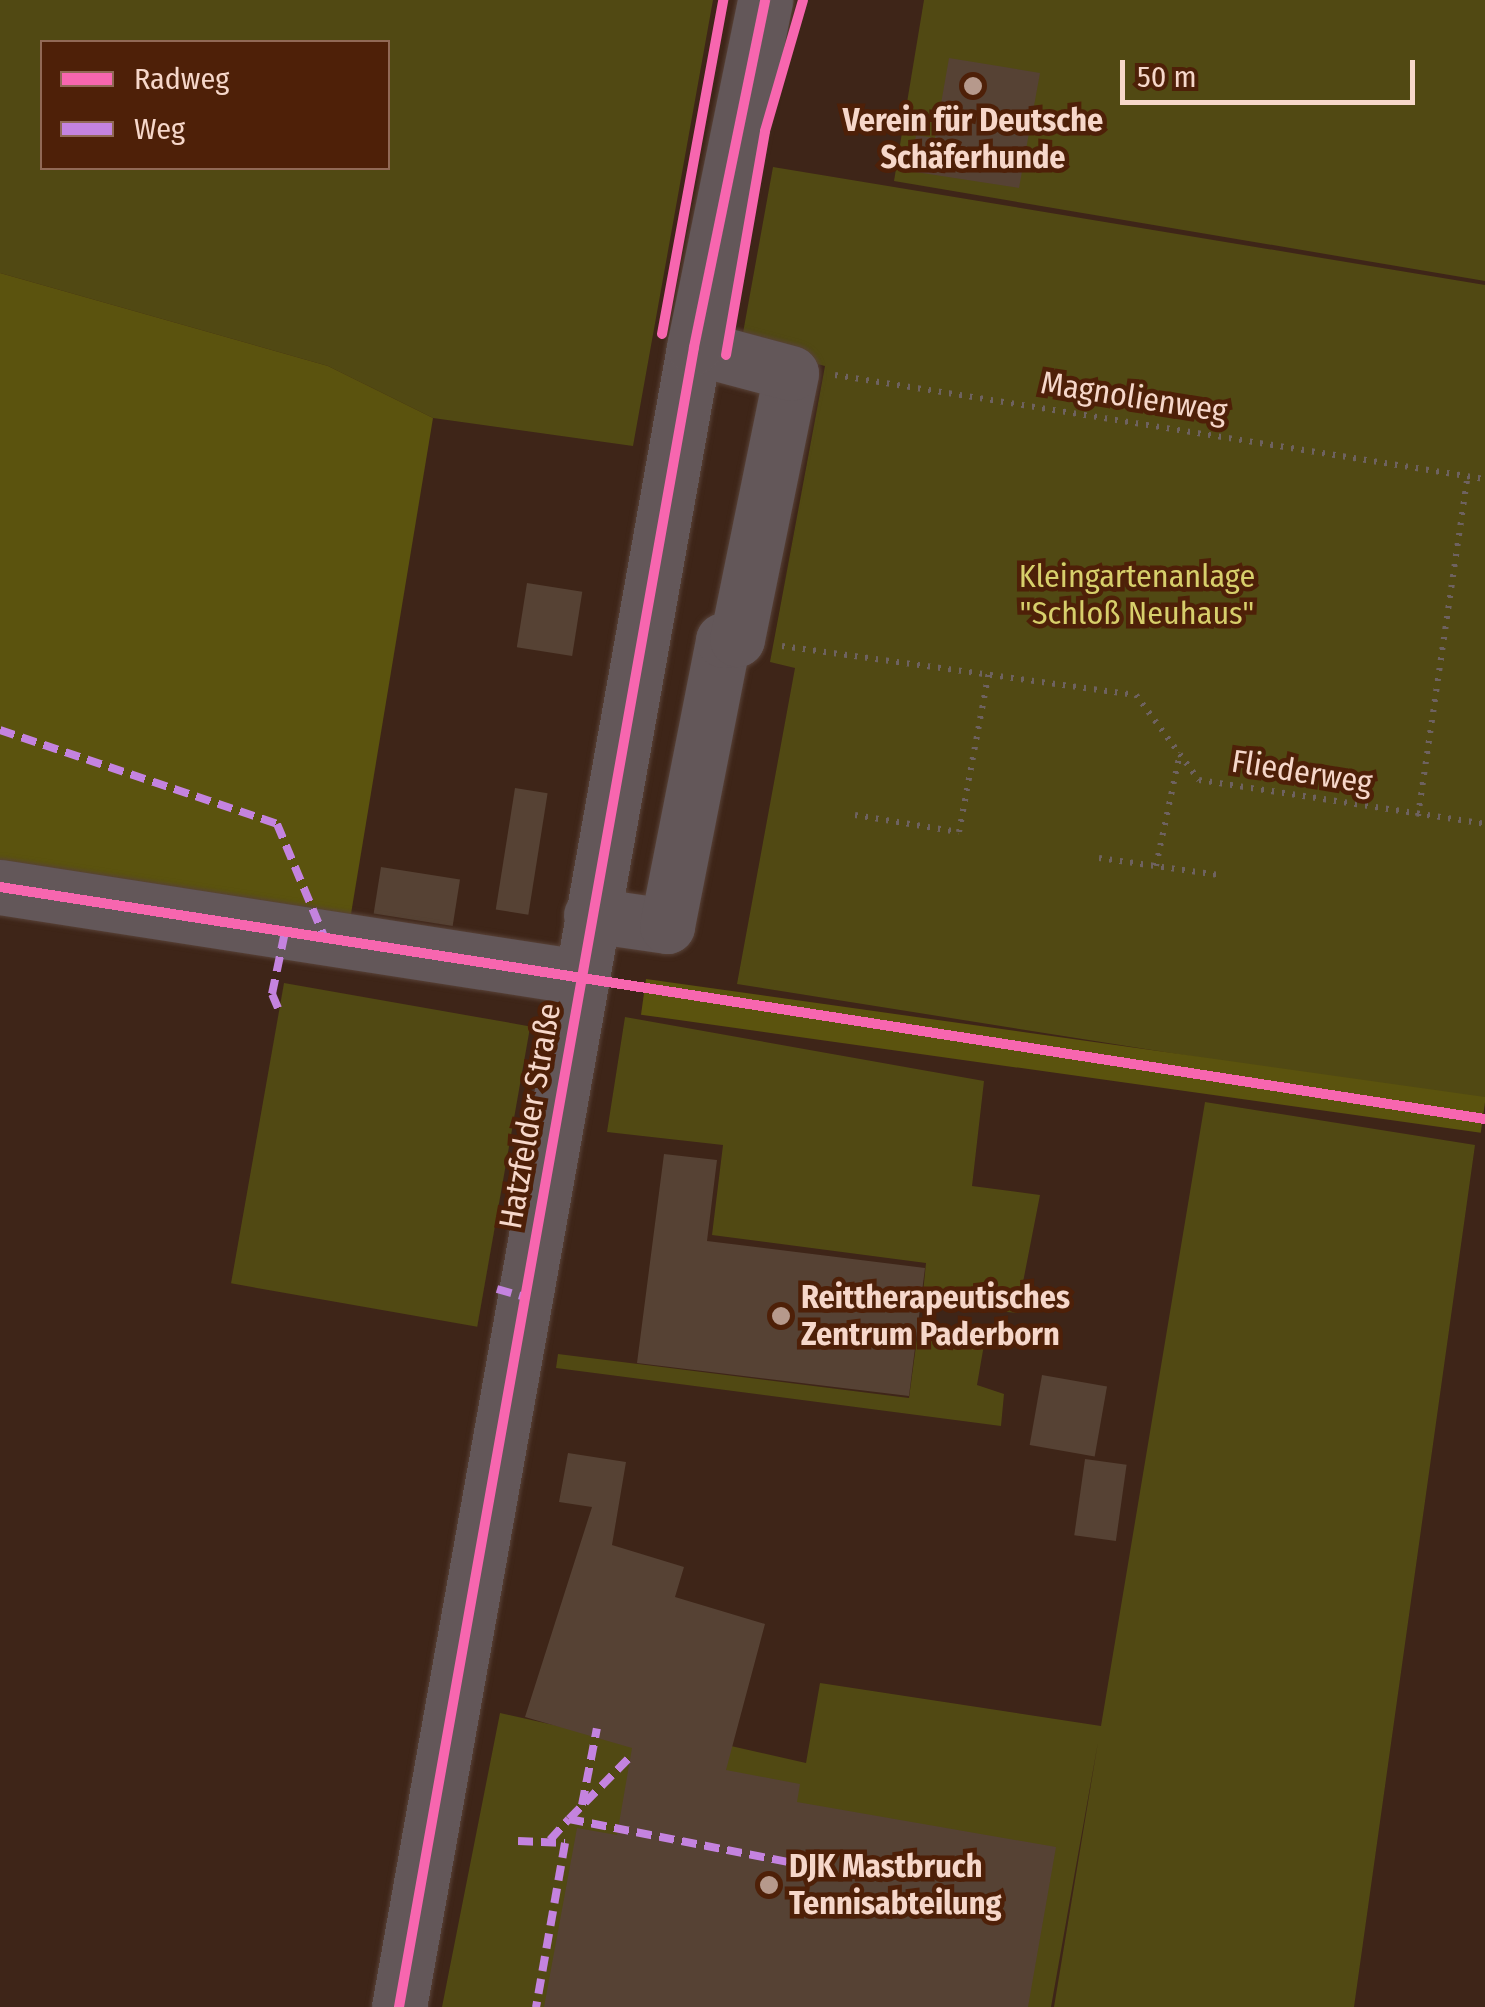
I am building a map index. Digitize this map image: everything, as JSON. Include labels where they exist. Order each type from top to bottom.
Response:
[{"type":"street","name":"Hatzfelder Straße","points":[[398,2007],[590,915],[694,347],[765,0]]},
{"type":"street","points":[[590,915],[667,926],[723,640],[737,639],[791,373],[694,347]]},
{"type":"street","points":[[0,887],[580,976]]},
{"type":"path","points":[[1418,816],[1468,475]]},
{"type":"path","points":[[855,815],[958,832],[989,671]]},
{"type":"path","points":[[1156,866],[1180,752]]},
{"type":"path","points":[[1099,858],[1219,875]]},
{"type":"green space","points":[[0,0],[713,0],[633,446],[433,418],[328,366],[0,273]]},
{"type":"green space","points":[[924,0],[1485,0],[1485,281],[894,181]]},
{"type":"green space","name":"Kleingartenanlage \"Schloß Neuhaus\"","points":[[773,167],[1485,285],[1485,1103],[737,984],[795,668],[770,662],[825,366],[741,344]]},
{"type":"green space","points":[[284,983],[530,1026],[477,1327],[231,1283]]},
{"type":"green space","points":[[625,1017],[984,1081],[972,1186],[1040,1195],[1017,1313],[922,1303],[926,1263],[712,1235],[723,1145],[607,1132]]},
{"type":"green space","points":[[1205,1102],[1475,1145],[1354,2007],[1054,2007],[1098,1742],[1051,2007],[442,2007],[500,1713],[585,1732],[590,1714],[806,1763],[820,1683],[1101,1726]]},
{"type":"green space","points":[[919,1323],[986,1333],[977,1385],[1004,1394],[1001,1426],[556,1368],[558,1354],[909,1398]]},
{"type":"shaded area","points":[[0,273],[328,366],[433,418],[349,926],[0,869]]},
{"type":"shaded area","points":[[646,979],[1485,1097],[1481,1133],[641,1015]]},
{"type":"building","points":[[949,58],[1040,73],[1019,188],[909,171],[916,135],[935,138]]},
{"type":"building","points":[[527,583],[582,592],[572,656],[517,647]]},
{"type":"building","points":[[515,788],[548,793],[528,915],[496,909]]},
{"type":"building","points":[[381,867],[460,880],[453,926],[374,913]]},
{"type":"building","name":"Reittherapeutisches Zentrum Paderborn","points":[[664,1154],[717,1160],[707,1241],[925,1268],[909,1396],[637,1363]]},
{"type":"building","points":[[1042,1375],[1107,1386],[1095,1456],[1030,1445]]},
{"type":"building","points":[[568,1453],[626,1462],[612,1545],[684,1567],[675,1597],[765,1624],[726,1770],[800,1784],[797,1802],[1056,1847],[1028,2007],[544,2007],[577,1828],[617,1835],[632,1748],[525,1717],[592,1507],[559,1502]]},
{"type":"building","points":[[1085,1459],[1127,1465],[1116,1541],[1074,1535]]},
{"type":"marked path","points":[[0,730],[277,824],[325,939]]},
{"type":"marked path","points":[[278,1008],[272,994],[285,932]]},
{"type":"marked path","points":[[497,1289],[525,1297]]},
{"type":"marked path","points":[[582,1805],[597,1728]]},
{"type":"marked path","points":[[569,1819],[628,1759]]},
{"type":"marked path","points":[[550,1840],[569,1819],[789,1862]]},
{"type":"marked path","points":[[518,1841],[565,1843],[536,2007]]},
{"type":"cycle path","points":[[662,334],[723,0]]},
{"type":"cycle path","points":[[399,2007],[694,347],[765,0]]},
{"type":"cycle path","points":[[726,355],[765,131],[803,0]]},
{"type":"cycle path","points":[[0,887],[1485,1119]]},
{"type":"place","name":"Verein für Deutsche Schäferhunde","points":[[973,86]]},
{"type":"place","name":"Reittherapeutisches Zentrum Paderborn","points":[[781,1316]]},
{"type":"place","name":"DJK Mastbruch Tennisabteilung","points":[[769,1885]]}]
